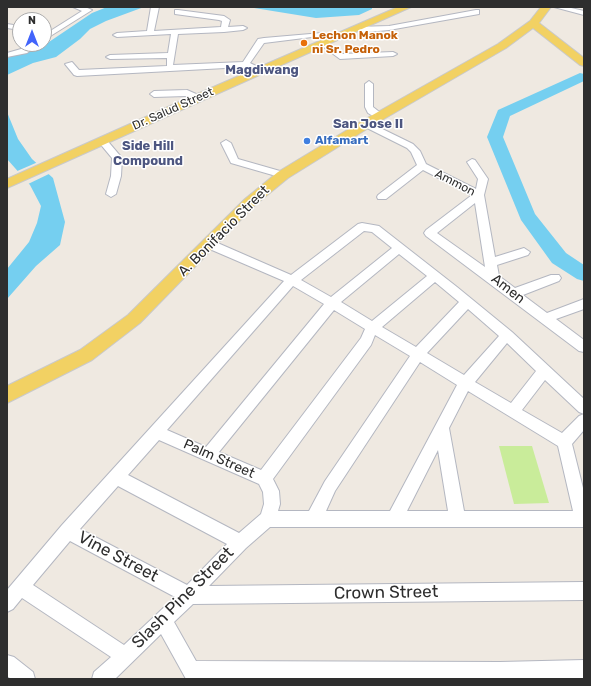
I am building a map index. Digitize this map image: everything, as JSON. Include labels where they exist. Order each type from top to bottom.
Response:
[{"type":"main road","name":"Dr. Salud Street","points":[[7,184],[51,165],[102,140],[406,7]]},
{"type":"main road","name":"A. Bonifacio Street","points":[[7,395],[86,355],[134,319],[250,202],[283,175],[379,116],[502,46],[533,23],[546,7]]},
{"type":"main road","points":[[533,23],[584,63]]},
{"type":"street","points":[[52,29],[88,10],[77,7]]},
{"type":"street","points":[[150,33],[155,7]]},
{"type":"street","points":[[558,7],[584,13]]},
{"type":"street","points":[[178,12],[221,18],[226,20],[224,30]]},
{"type":"street","points":[[356,29],[366,30],[389,28],[476,12]]},
{"type":"street","points":[[117,35],[243,28]]},
{"type":"street","points":[[169,67],[175,31]]},
{"type":"street","points":[[246,64],[261,41],[312,35],[322,35],[329,41],[340,58],[393,54]]},
{"type":"street","points":[[7,56],[21,52]]},
{"type":"street","points":[[110,57],[171,55]]},
{"type":"street","points":[[69,64],[77,73],[246,64],[259,71]]},
{"type":"street","points":[[369,84],[369,108],[379,116]]},
{"type":"street","points":[[154,94],[187,93],[199,97]]},
{"type":"street","name":"Ammon","points":[[366,124],[410,146],[415,151],[422,166],[479,194],[494,278]]},
{"type":"street","points":[[102,140],[117,158],[116,176],[111,194]]},
{"type":"street","points":[[226,142],[234,162],[283,175]]},
{"type":"street","points":[[472,162],[483,179],[483,184],[479,194]]},
{"type":"street","points":[[382,198],[422,166]]},
{"type":"street","name":"Amen","points":[[479,194],[430,233],[494,278],[512,294],[584,347]]},
{"type":"street","points":[[7,603],[68,531],[292,280],[362,228],[375,229],[467,302],[507,335],[584,408]]},
{"type":"street","points":[[208,244],[292,280],[332,302],[372,328],[466,382],[564,442],[583,519],[267,519]]},
{"type":"street","points":[[209,454],[332,302],[399,248]]},
{"type":"street","points":[[492,262],[524,252]]},
{"type":"street","points":[[264,479],[366,341],[372,328],[434,276]]},
{"type":"street","points":[[512,294],[555,278]]},
{"type":"street","points":[[314,518],[330,486],[418,354],[467,302]]},
{"type":"street","points":[[546,318],[584,304]]},
{"type":"street","points":[[394,520],[466,382],[507,335]]},
{"type":"street","points":[[513,411],[544,370]]},
{"type":"street","points":[[564,442],[584,420]]},
{"type":"street","points":[[442,427],[457,520]]},
{"type":"street","name":"Palm Street","points":[[157,432],[264,479],[271,491],[272,504],[267,519]]},
{"type":"street","points":[[117,477],[240,542]]},
{"type":"street","name":"Slash Pine Street","points":[[101,679],[162,619],[189,595],[240,542],[267,519]]},
{"type":"street","name":"Vine Street","points":[[68,531],[189,595]]},
{"type":"street","points":[[21,587],[125,656]]},
{"type":"street","name":"Crown Street","points":[[189,595],[584,591]]},
{"type":"street","points":[[162,619],[193,674],[584,669]]},
{"type":"street","points":[[7,664],[26,679]]},
{"type":"green space","points":[[499,446],[532,446],[549,503],[514,504]]},
{"type":"water","points":[[107,7],[144,7],[106,21],[90,29],[80,39],[56,57],[33,63],[7,75],[7,58],[25,52],[52,52],[52,40],[92,13]]},
{"type":"water","points":[[248,7],[372,7],[372,9],[359,15],[316,18]]},
{"type":"water","points":[[7,112],[18,139],[32,159],[53,178],[65,222],[60,245],[36,266],[7,299],[7,269],[29,242],[37,223],[41,206],[30,185],[7,159]]},
{"type":"pier","points":[[38,162],[51,173],[26,185],[15,172]]},
{"type":"waterway","points":[[580,77],[503,113],[495,137],[527,216],[559,258],[584,274]]},
{"type":"place","name":"Lechon Manok ni Sr. Pedro","points":[[304,43]]},
{"type":"place","name":"Alfamart","points":[[307,141]]},
{"type":"district","name":"Magdiwang","points":[[262,70]]},
{"type":"district","name":"San Jose II","points":[[368,124]]},
{"type":"district","name":"Side Hill Compound","points":[[148,154]]}]
